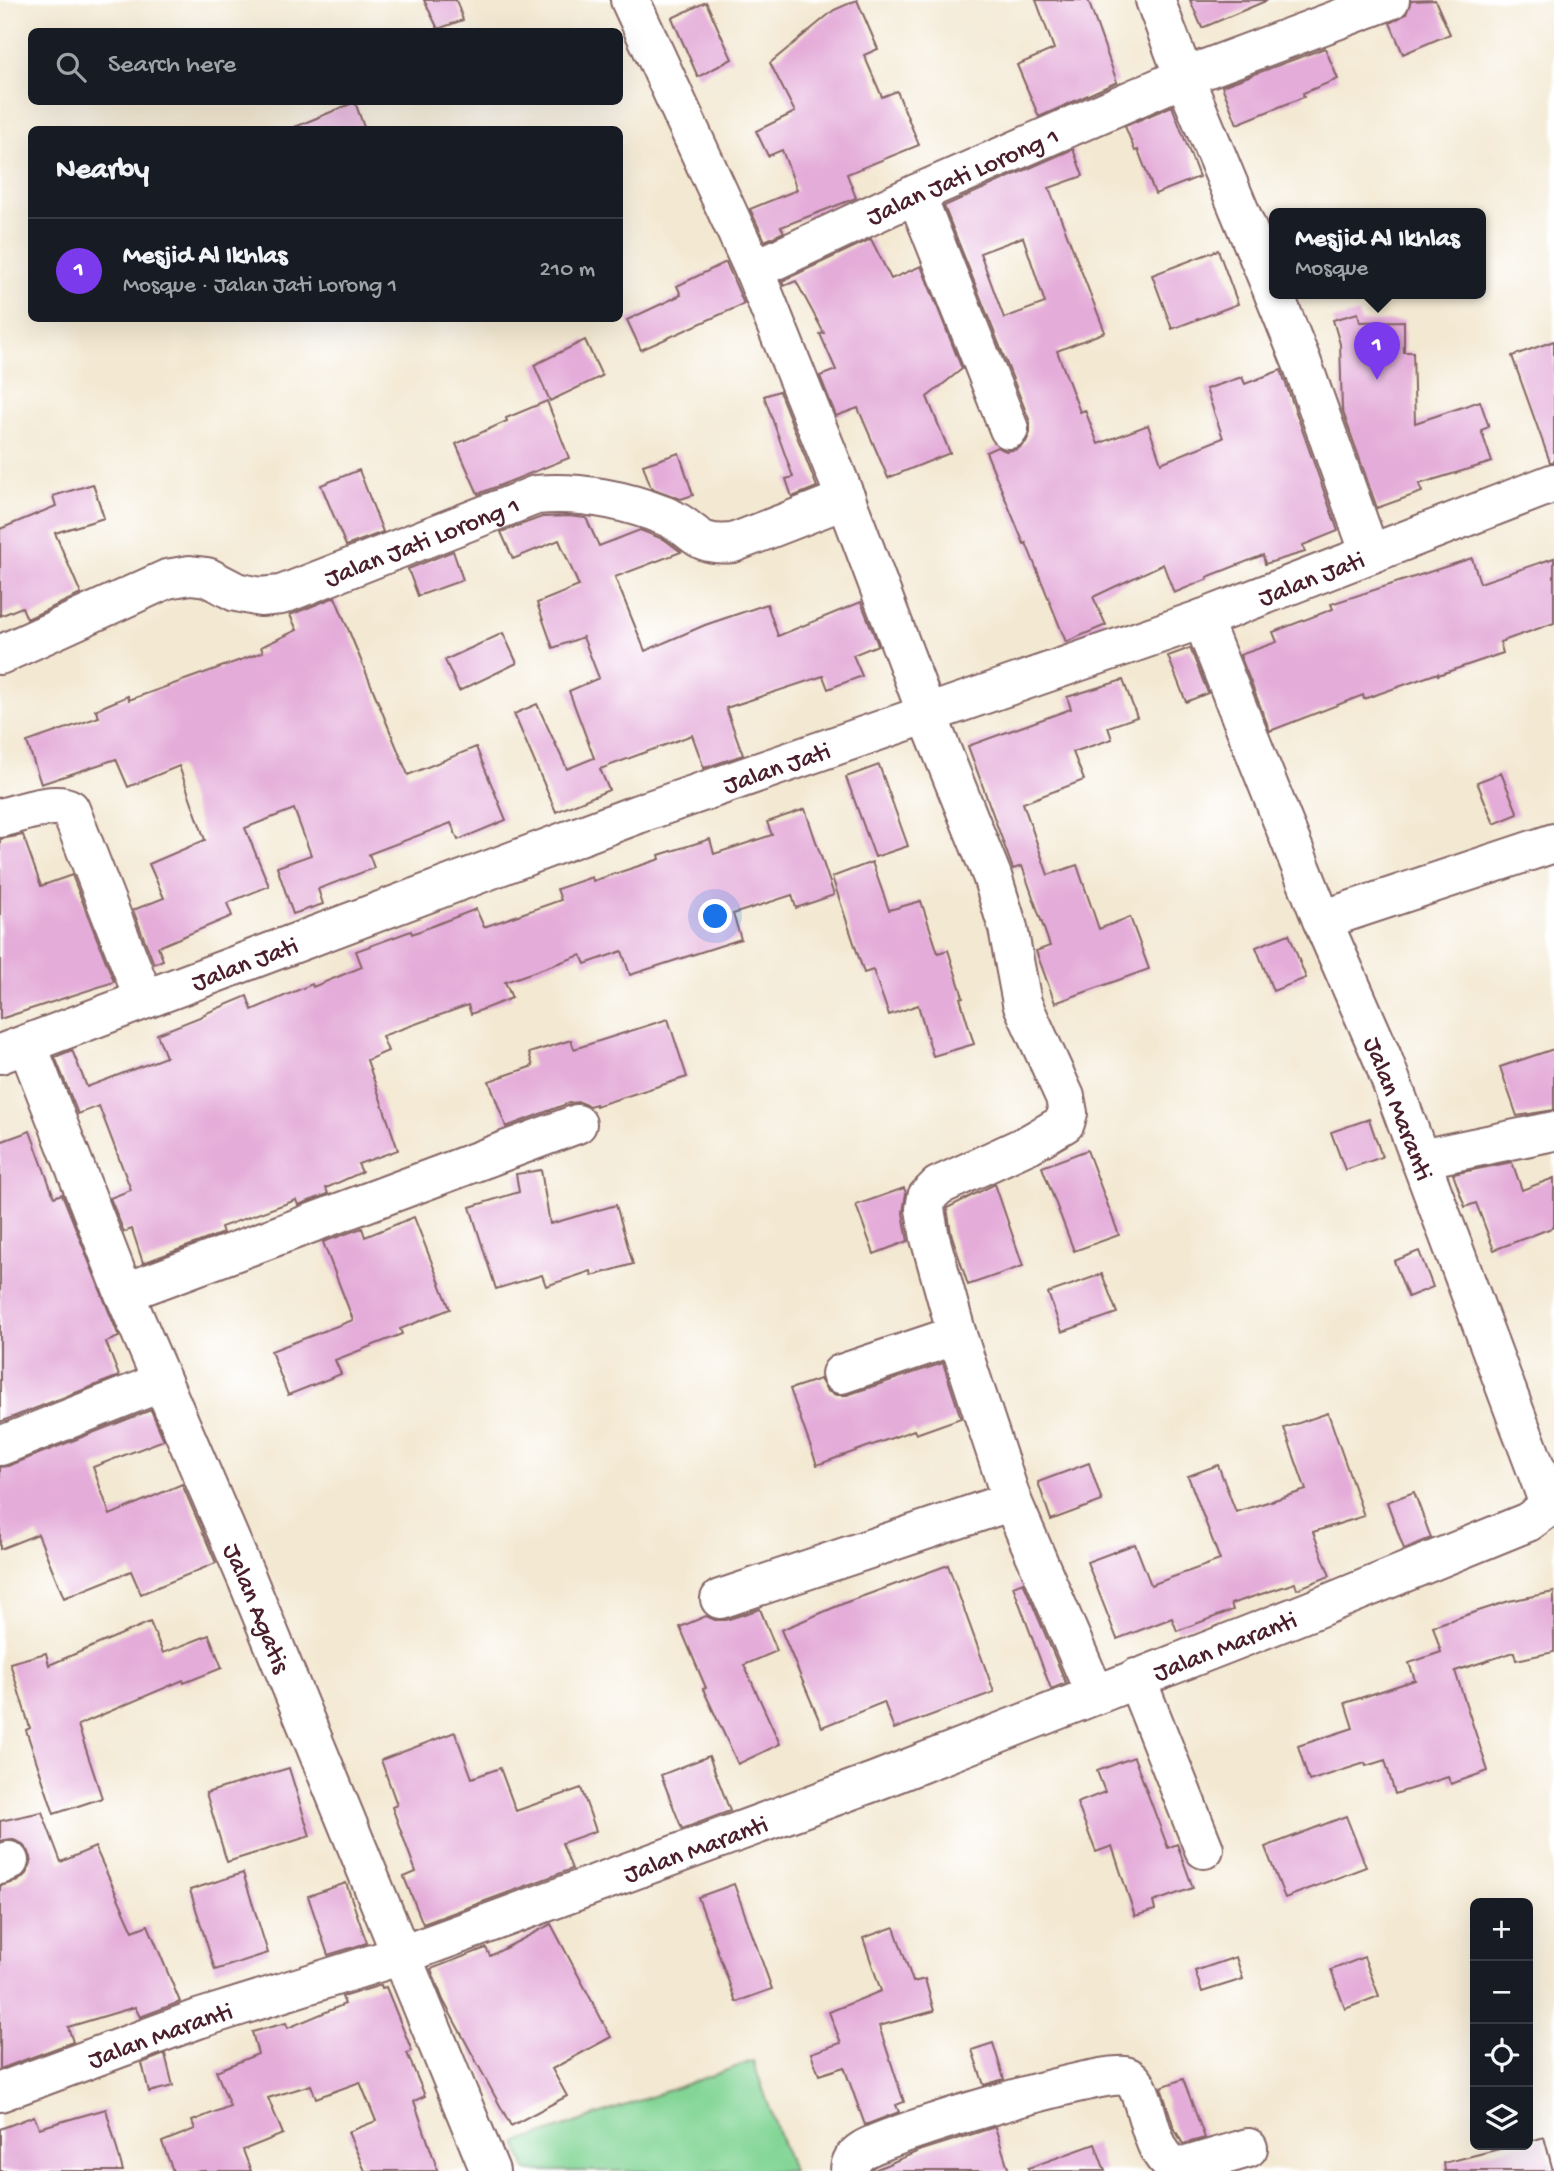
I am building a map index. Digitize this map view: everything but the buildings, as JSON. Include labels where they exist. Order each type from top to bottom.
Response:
[{"type":"street","points":[[630,0],[754,270],[846,499],[927,714],[992,876],[1009,928],[1022,1003],[1065,1097],[1068,1113],[1065,1123],[1055,1131],[938,1186],[927,1197],[925,1209],[930,1238],[957,1335],[1012,1502],[1095,1694]]},
{"type":"street","points":[[1155,0],[1269,282]]},
{"type":"street","name":"Jalan Jati Lorong 1","points":[[754,270],[916,194],[1184,77],[1390,0]]},
{"type":"street","points":[[916,194],[1009,429]]},
{"type":"street","points":[[1276,299],[1302,363],[1370,554]]},
{"type":"street","name":"Jalan Jati","points":[[14,1049],[638,814],[1202,619],[1554,483]]},
{"type":"street","name":"Jalan Jati Lorong 1","points":[[0,655],[167,579],[190,575],[207,577],[236,592],[260,597],[281,595],[536,495],[576,494],[631,504],[683,524],[696,538],[713,545],[733,543],[846,499]]},
{"type":"street","name":"Jalan Maranti","points":[[0,2092],[198,2019],[402,1955],[876,1781],[1310,1611],[1528,1522],[1550,1507],[1382,1057],[1322,920],[1202,619]]},
{"type":"street","points":[[0,818],[50,806],[63,805],[70,809],[144,999]]},
{"type":"street","points":[[1322,920],[1554,843]]},
{"type":"street","name":"Jalan Agatis","points":[[14,1049],[124,1293],[247,1579],[490,2171]]},
{"type":"street","points":[[124,1293],[577,1124]]},
{"type":"street","points":[[1420,1160],[1554,1131]]},
{"type":"street","points":[[841,1374],[957,1335]]},
{"type":"street","points":[[0,1446],[162,1382]]},
{"type":"street","points":[[720,1598],[1012,1502]]},
{"type":"street","points":[[1136,1678],[1204,1849]]},
{"type":"street","points":[[850,2171],[855,2156],[888,2138],[1010,2100],[1090,2080],[1122,2076],[1129,2077],[1137,2087],[1158,2147],[1170,2164],[1180,2168],[1248,2148]]},
{"type":"green space","points":[[753,2061],[792,2171],[526,2171],[517,2143]]},
{"type":"place","name":"Mesjid Al Ikhlas","points":[[1377,380]]}]
